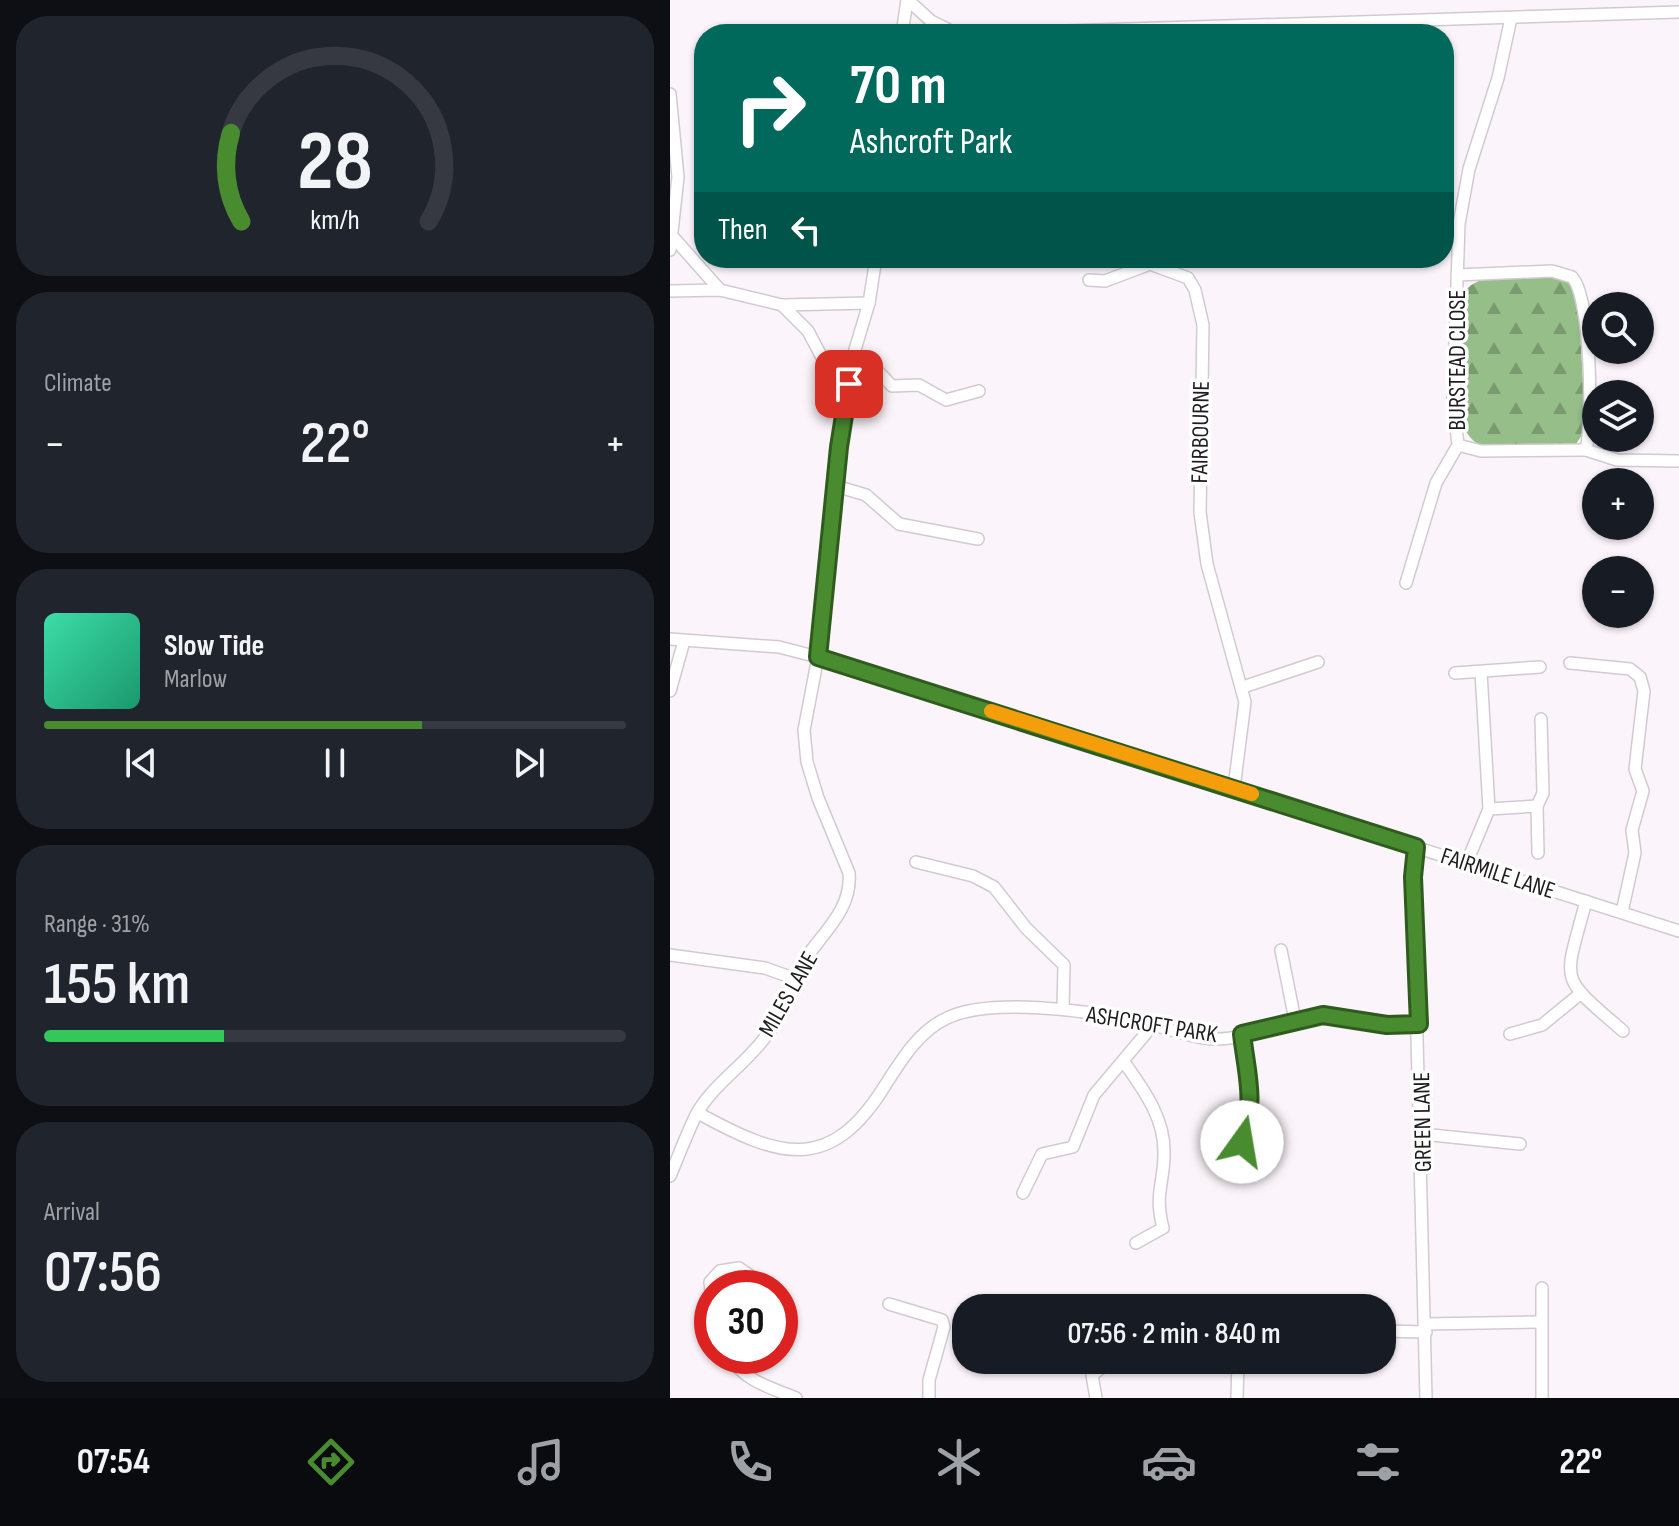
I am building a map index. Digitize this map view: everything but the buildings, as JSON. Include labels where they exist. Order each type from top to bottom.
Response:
[{"type":"street","points":[[903,24],[907,0]]},
{"type":"street","points":[[907,0],[937,24]]},
{"type":"street","points":[[1307,24],[1679,12]]},
{"type":"street","name":"BURSTEAD CLOSE","points":[[1406,583],[1436,483],[1458,445],[1453,400],[1459,224],[1466,184],[1498,78],[1511,18]]},
{"type":"street","points":[[670,94],[678,177],[670,250]]},
{"type":"street","points":[[673,237],[694,261]]},
{"type":"street","points":[[700,268],[720,290]]},
{"type":"street","points":[[818,657],[839,447],[848,405],[851,363],[869,303],[874,268]]},
{"type":"street","name":"FAIRBOURNE","points":[[1089,280],[1105,281],[1139,268]]},
{"type":"street","name":"FAIRBOURNE","points":[[1161,268],[1188,278],[1195,290],[1203,325],[1200,512],[1213,589],[1245,702],[1242,746],[1234,788]]},
{"type":"street","name":"BURSTEAD CLOSE","points":[[1457,275],[1552,271],[1563,273],[1579,285],[1583,296],[1589,380]]},
{"type":"street","points":[[670,291],[720,290],[782,305],[869,303]]},
{"type":"street","points":[[782,305],[808,331],[848,405]]},
{"type":"street","points":[[851,363],[873,366],[892,386],[919,385],[946,400],[979,391]]},
{"type":"street","name":"BURSTEAD CLOSE","points":[[1458,445],[1481,451],[1582,450]]},
{"type":"street","name":"BURSTEAD CLOSE","points":[[1592,452],[1617,460],[1679,461]]},
{"type":"street","points":[[836,486],[866,495],[899,524],[978,539]]},
{"type":"street","name":"FAIRMILE LANE","points":[[670,639],[779,647],[818,657],[1679,931]]},
{"type":"street","points":[[670,691],[684,641]]},
{"type":"street","name":"MILES LANE","points":[[670,1176],[698,1113],[715,1088],[763,1040],[787,1000],[793,978],[842,910],[850,887],[849,873],[807,762],[804,730],[818,657]]},
{"type":"street","points":[[1243,687],[1318,662]]},
{"type":"street","points":[[1570,663],[1630,669],[1640,677],[1644,691],[1635,769],[1643,791],[1632,830],[1635,853],[1622,912]]},
{"type":"street","points":[[1455,673],[1540,667]]},
{"type":"street","points":[[1467,862],[1489,809],[1481,672]]},
{"type":"street","points":[[1538,853],[1537,806],[1543,793],[1541,719]]},
{"type":"street","points":[[1489,809],[1537,806]]},
{"type":"street","name":"GREEN LANE","points":[[1416,847],[1413,877],[1422,1134],[1426,1398]]},
{"type":"street","name":"ASHCROFT PARK","points":[[916,862],[973,876],[994,887],[1026,928],[1064,965],[1063,1009]]},
{"type":"street","points":[[1586,901],[1568,967],[1570,981],[1580,994],[1623,1031]]},
{"type":"street","points":[[1281,950],[1295,1020]]},
{"type":"street","points":[[670,955],[765,968],[793,978]]},
{"type":"street","points":[[1510,1034],[1542,1025],[1580,994]]},
{"type":"street","name":"ASHCROFT PARK","points":[[698,1113],[753,1143],[783,1150],[820,1146],[847,1134],[866,1117],[917,1039],[947,1018],[976,1010],[1063,1009],[1216,1039],[1323,1015],[1387,1025],[1419,1024]]},
{"type":"street","points":[[1023,1193],[1042,1154],[1073,1147],[1094,1095],[1153,1025]]},
{"type":"street","name":"ASHCROFT PARK","points":[[1242,1034],[1252,1095],[1251,1115],[1242,1142]]},
{"type":"street","points":[[1124,1062],[1153,1103],[1165,1151],[1157,1203],[1163,1228],[1136,1243]]},
{"type":"street","points":[[1422,1134],[1520,1144]]},
{"type":"street","points":[[1542,1288],[1542,1398]]},
{"type":"street","points":[[889,1304],[942,1320],[944,1327],[929,1380],[929,1398]]},
{"type":"street","points":[[1396,1330],[1541,1322]]},
{"type":"street","points":[[745,1374],[796,1398]]},
{"type":"street","points":[[1093,1374],[1096,1398]]},
{"type":"street","points":[[1237,1398],[1238,1374]]},
{"type":"green space","points":[[1514,275],[1552,275],[1569,281],[1578,298],[1583,380],[1582,435],[1576,444],[1566,447],[1478,444],[1467,433],[1461,418],[1456,377],[1461,297],[1477,281]]},
{"type":"slow traffic","points":[[991,711],[1252,794]]},
{"type":"route","points":[[849,384],[839,447],[818,657],[1416,847],[1413,877],[1419,1024],[1387,1025],[1323,1015],[1242,1034],[1252,1095],[1251,1115],[1242,1142]]}]
